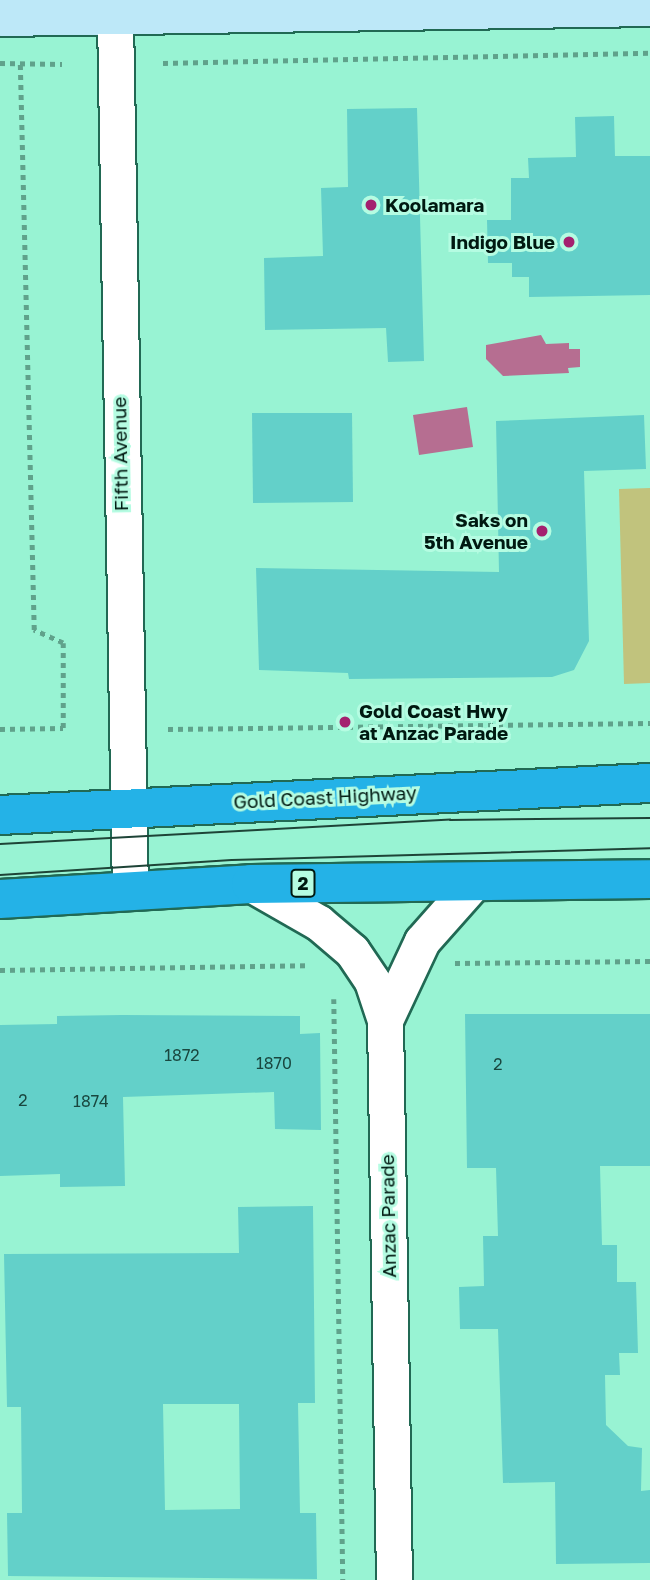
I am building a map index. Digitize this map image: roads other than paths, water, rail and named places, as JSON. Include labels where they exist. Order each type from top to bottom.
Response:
[{"type":"highway","name":"Gold Coast Highway","points":[[0,815],[650,783]]},
{"type":"highway","name":"2","points":[[7,901],[251,884],[650,879]]},
{"type":"street","points":[[0,18],[650,7]]},
{"type":"street","name":"Fifth Avenue","points":[[115,17],[130,891]]},
{"type":"street","name":"Anzac Parade","points":[[394,1580],[385,1020],[422,941],[476,880]]},
{"type":"street","points":[[251,884],[319,923],[352,951],[372,981],[385,1020]]},
{"type":"tram line","points":[[0,844],[450,820],[650,818]]},
{"type":"tram line","points":[[0,875],[232,860],[650,848]]},
{"type":"place","name":"Koolamara","points":[[371,205]]},
{"type":"place","name":"Indigo Blue","points":[[569,242]]},
{"type":"place","name":"Saks on 5th Avenue","points":[[542,531]]},
{"type":"place","name":"Gold Coast Hwy at Anzac Parade","points":[[345,722]]}]
